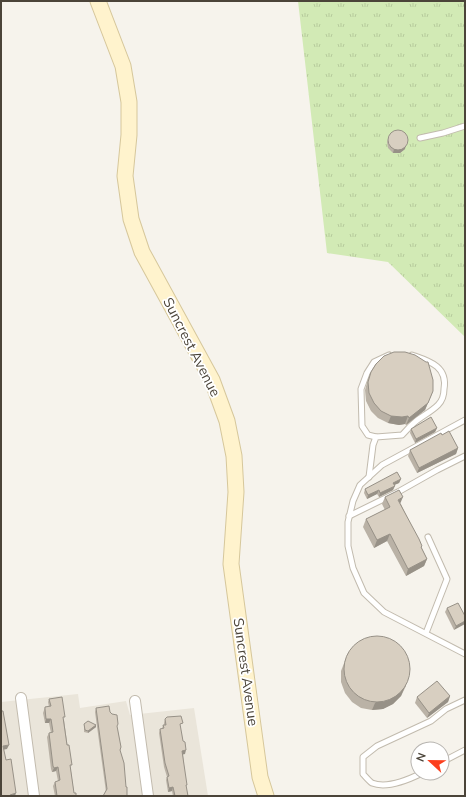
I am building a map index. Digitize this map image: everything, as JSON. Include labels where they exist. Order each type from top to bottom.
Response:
[{"type":"street","name":"Suncrest Avenue","points":[[98,1],[123,66],[129,102],[129,135],[125,176],[131,219],[142,252],[212,380],[227,421],[234,456],[236,492],[231,564],[260,777],[266,796]]},
{"type":"street","points":[[21,698],[34,796]]},
{"type":"street","points":[[134,701],[148,796]]},
{"type":"lane","points":[[420,138],[465,126]]},
{"type":"lane","points":[[393,354],[386,355],[374,362],[367,373],[361,389],[362,426],[368,435],[376,437],[402,435],[414,423],[438,405],[444,395],[446,382],[443,373],[427,361],[405,353]]},
{"type":"lane","points":[[465,420],[382,465],[360,485],[353,500],[348,522],[348,546],[353,568],[364,593],[384,612],[465,654]]},
{"type":"lane","points":[[369,477],[373,445],[376,437]]},
{"type":"lane","points":[[349,516],[465,456]]},
{"type":"lane","points":[[426,633],[447,579],[428,537]]},
{"type":"lane","points":[[410,779],[390,785],[372,783],[362,774],[363,757],[377,746],[430,721],[446,709],[465,700]]},
{"type":"lane","points":[[450,758],[465,750]]},
{"type":"shaded area","points":[[78,694],[80,708],[126,701],[130,715],[194,708],[208,796],[1,796],[1,702]]},
{"type":"green space","points":[[298,1],[465,1],[465,337],[388,262],[327,253]]},
{"type":"building","points":[[398,130],[405,133],[408,140],[405,147],[398,150],[391,147],[388,140],[391,133]]},
{"type":"building","points":[[394,352],[405,352],[415,355],[428,362],[433,380],[433,391],[428,403],[409,418],[408,416],[391,416],[381,411],[374,403],[369,393],[368,382],[371,372],[384,356]]},
{"type":"building","points":[[431,417],[437,428],[416,439],[411,429]]},
{"type":"building","points":[[449,431],[458,448],[419,468],[410,450],[441,433],[442,435]]},
{"type":"building","points":[[397,472],[401,479],[393,483],[395,486],[380,493],[379,490],[368,495],[365,489]]},
{"type":"building","points":[[399,490],[403,497],[398,500],[419,539],[427,559],[408,569],[390,534],[377,540],[366,519],[390,507],[385,497]]},
{"type":"building","points":[[458,603],[465,616],[465,621],[456,626],[447,608]]},
{"type":"building","points":[[377,636],[390,639],[400,646],[407,656],[410,669],[407,682],[400,692],[390,699],[377,702],[364,699],[354,692],[347,682],[344,669],[347,656],[354,646],[364,639]]},
{"type":"building","points":[[437,681],[450,696],[429,713],[417,697]]},
{"type":"building","points":[[62,697],[65,717],[63,717],[67,745],[69,745],[72,765],[70,765],[74,793],[76,793],[76,796],[57,796],[55,782],[60,780],[58,767],[54,768],[53,766],[49,733],[53,732],[51,719],[46,719],[45,707],[51,706],[49,699]]},
{"type":"building","points":[[109,706],[110,712],[117,715],[117,726],[121,747],[120,750],[124,763],[127,796],[103,796],[107,789],[96,708]]},
{"type":"building","points":[[1,711],[3,711],[9,745],[3,746],[6,760],[11,759],[16,793],[10,795],[11,796],[1,796]]},
{"type":"building","points":[[181,716],[183,723],[180,724],[186,750],[182,751],[188,796],[175,796],[173,787],[169,788],[167,777],[169,776],[165,763],[160,729],[164,728],[163,725],[166,725],[165,719],[167,717]]},
{"type":"building","points":[[88,721],[96,725],[88,731],[85,730],[84,724]]}]
